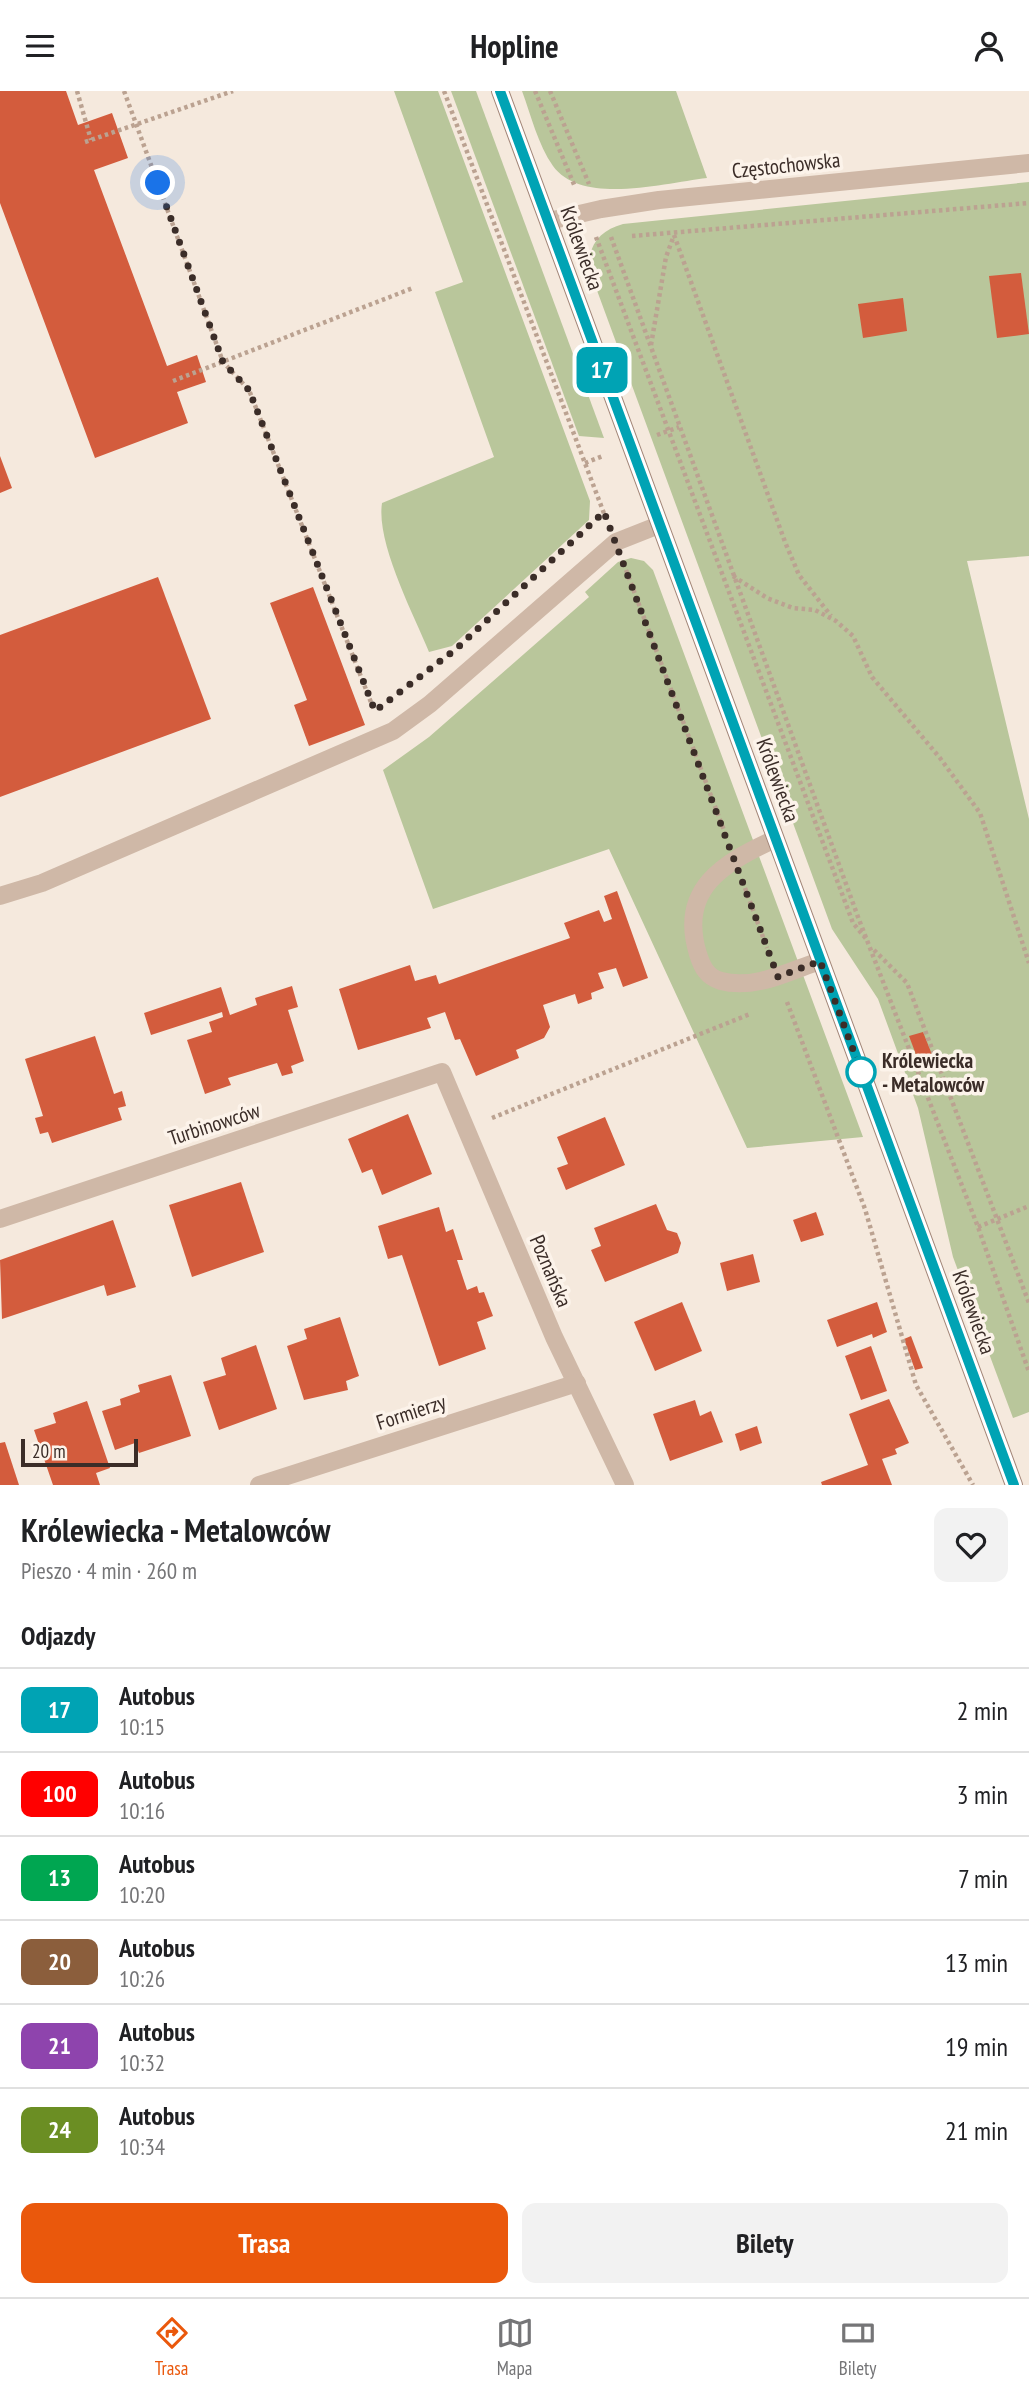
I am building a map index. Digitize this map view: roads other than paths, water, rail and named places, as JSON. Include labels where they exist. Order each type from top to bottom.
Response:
[{"type":"main road","name":"Królewiecka","points":[[500,91],[1014,1485]]},
{"type":"street","name":"Częstochowska","points":[[549,221],[593,211],[1029,163]]},
{"type":"street","points":[[0,896],[42,883],[393,731],[430,704],[616,542],[659,525]]},
{"type":"street","points":[[775,839],[735,861],[709,880],[692,912],[691,924],[701,963],[705,972],[723,982],[761,981],[820,961]]},
{"type":"street","name":"Poznańska","points":[[442,1072],[577,1383],[625,1485]]},
{"type":"street","name":"Turbinowców","points":[[0,1219],[442,1072]]},
{"type":"street","name":"Formierzy","points":[[259,1485],[577,1383]]},
{"type":"place","name":"Królewiecka - Metalowców","points":[[861,1072]]}]
